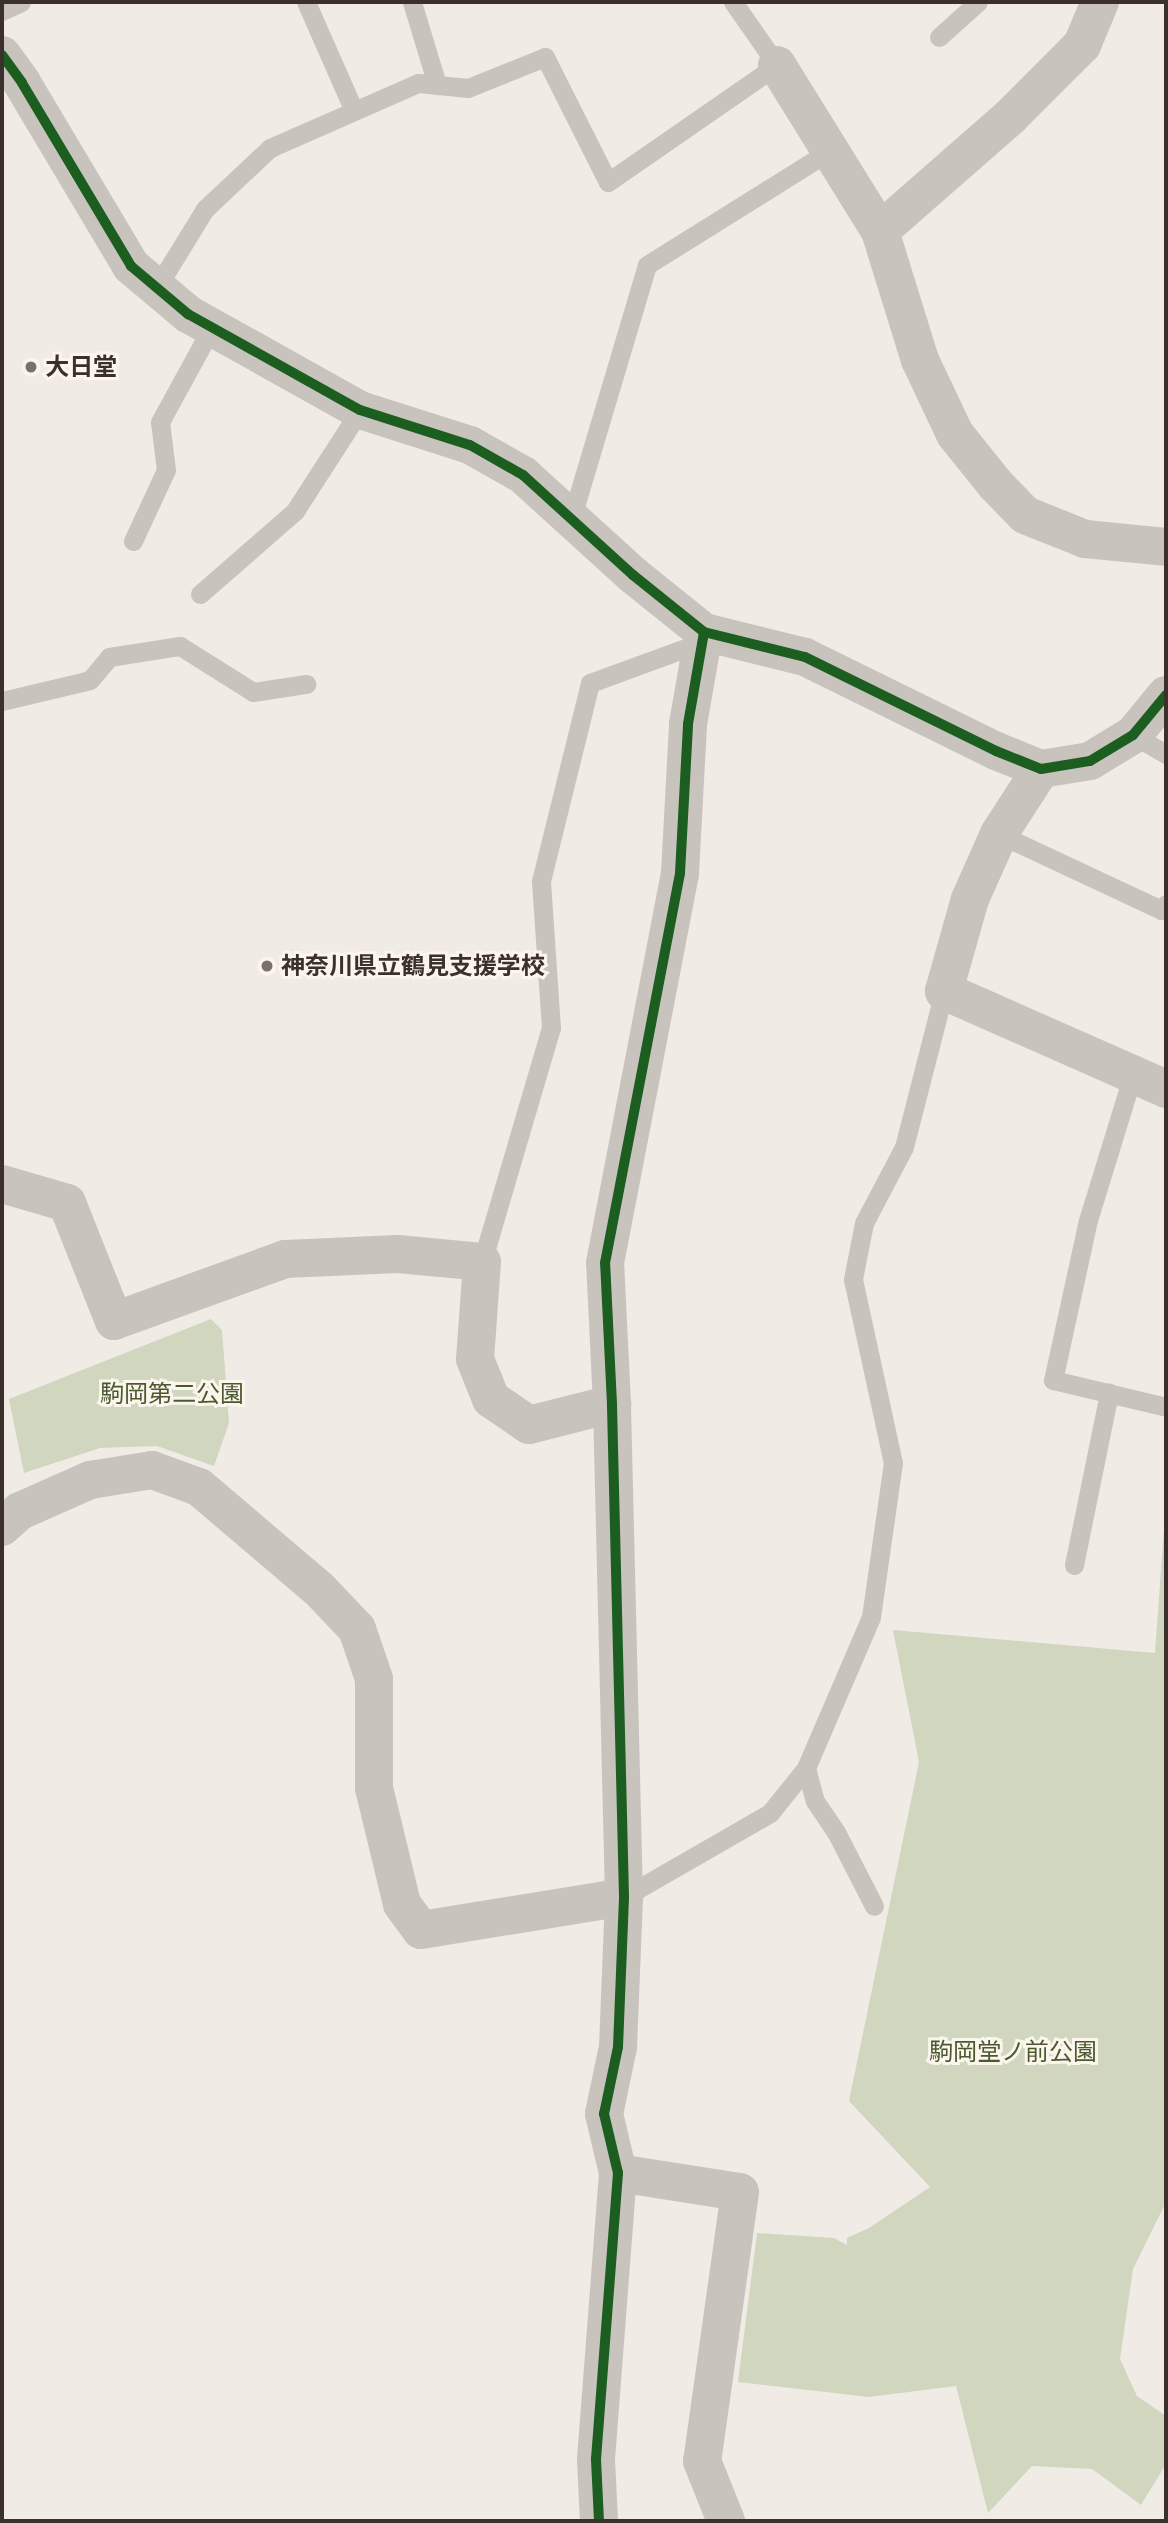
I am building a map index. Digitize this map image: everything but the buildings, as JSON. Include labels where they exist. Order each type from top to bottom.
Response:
[{"type":"street","points":[[880,231],[1010,117],[1082,45],[1100,2]]},
{"type":"street","points":[[2,55],[22,83],[131,266],[156,288],[188,314],[360,410],[470,445],[523,475],[703,637],[805,657],[996,751],[1041,769],[1090,761],[1133,735],[1166,695]]},
{"type":"street","points":[[777,65],[880,231],[920,360],[955,434],[995,484],[1025,515],[1085,539],[1166,547]]},
{"type":"street","points":[[599,2521],[596,2459],[618,2173],[604,2114],[618,2047],[624,1898],[612,1404],[605,1263],[680,873],[688,724],[703,637]]},
{"type":"street","points":[[1041,769],[999,834],[970,899],[944,991],[1150,1082]]},
{"type":"street","points":[[2,1184],[66,1203],[114,1321],[285,1259],[398,1254],[482,1262],[475,1359],[491,1399],[528,1425],[612,1404]]},
{"type":"street","points":[[2,1527],[20,1511],[90,1480],[152,1469],[199,1487],[319,1589],[357,1629],[374,1679],[374,1788],[402,1904],[421,1930],[624,1898]]},
{"type":"street","points":[[618,2173],[740,2192],[702,2461],[726,2521]]},
{"type":"lane","points":[[2,11],[21,2]]},
{"type":"lane","points":[[306,2],[355,111]]},
{"type":"lane","points":[[412,2],[437,85]]},
{"type":"lane","points":[[156,288],[205,209],[246,167],[270,148],[418,83],[468,88],[545,57],[608,182],[777,65],[733,2]]},
{"type":"lane","points":[[939,37],[978,2]]},
{"type":"lane","points":[[571,520],[647,265],[831,149]]},
{"type":"lane","points":[[134,541],[166,470],[160,422],[212,327]]},
{"type":"lane","points":[[200,594],[295,511],[360,410]]},
{"type":"lane","points":[[482,1262],[551,1028],[541,881],[590,683],[703,637]]},
{"type":"lane","points":[[2,701],[90,680],[109,657],[180,646],[253,692],[306,684]]},
{"type":"lane","points":[[1133,735],[1166,754]]},
{"type":"lane","points":[[999,834],[1161,910],[1166,904]]},
{"type":"lane","points":[[624,1898],[770,1813],[806,1768],[871,1617],[893,1463],[853,1279],[864,1223],[904,1147],[944,991]]},
{"type":"lane","points":[[1150,1082],[1088,1220],[1054,1380],[1166,1407]]},
{"type":"lane","points":[[1074,1565],[1109,1393]]},
{"type":"lane","points":[[806,1768],[815,1801],[836,1832],[874,1906]]},
{"type":"green space","name":"駒岡第二公園","points":[[211,1319],[222,1330],[229,1423],[214,1466],[157,1446],[100,1448],[24,1473],[9,1399]]},
{"type":"green space","name":"駒岡堂ノ前公園","points":[[1166,1501],[1166,2202],[1133,2269],[1120,2359],[1137,2396],[1166,2416],[1166,2464],[1141,2505],[1092,2469],[1032,2466],[988,2513],[956,2386],[869,2397],[738,2382],[757,2233],[834,2238],[847,2245],[847,2238],[869,2228],[930,2187],[849,2101],[919,1762],[893,1630],[1155,1653]]},
{"type":"cycle path","points":[[2,55],[22,83],[131,266],[188,314],[360,410],[470,445],[523,475],[633,575],[704,632],[805,657],[996,751],[1041,769],[1090,761],[1133,735],[1166,695]]},
{"type":"cycle path","points":[[599,2521],[596,2459],[618,2173],[604,2114],[618,2047],[624,1897],[612,1404],[605,1263],[680,873],[688,724],[704,632]]},
{"type":"place","name":"大日堂","points":[[31,367]]},
{"type":"place","name":"神奈川県立鶴見支援学校","points":[[267,966]]}]
